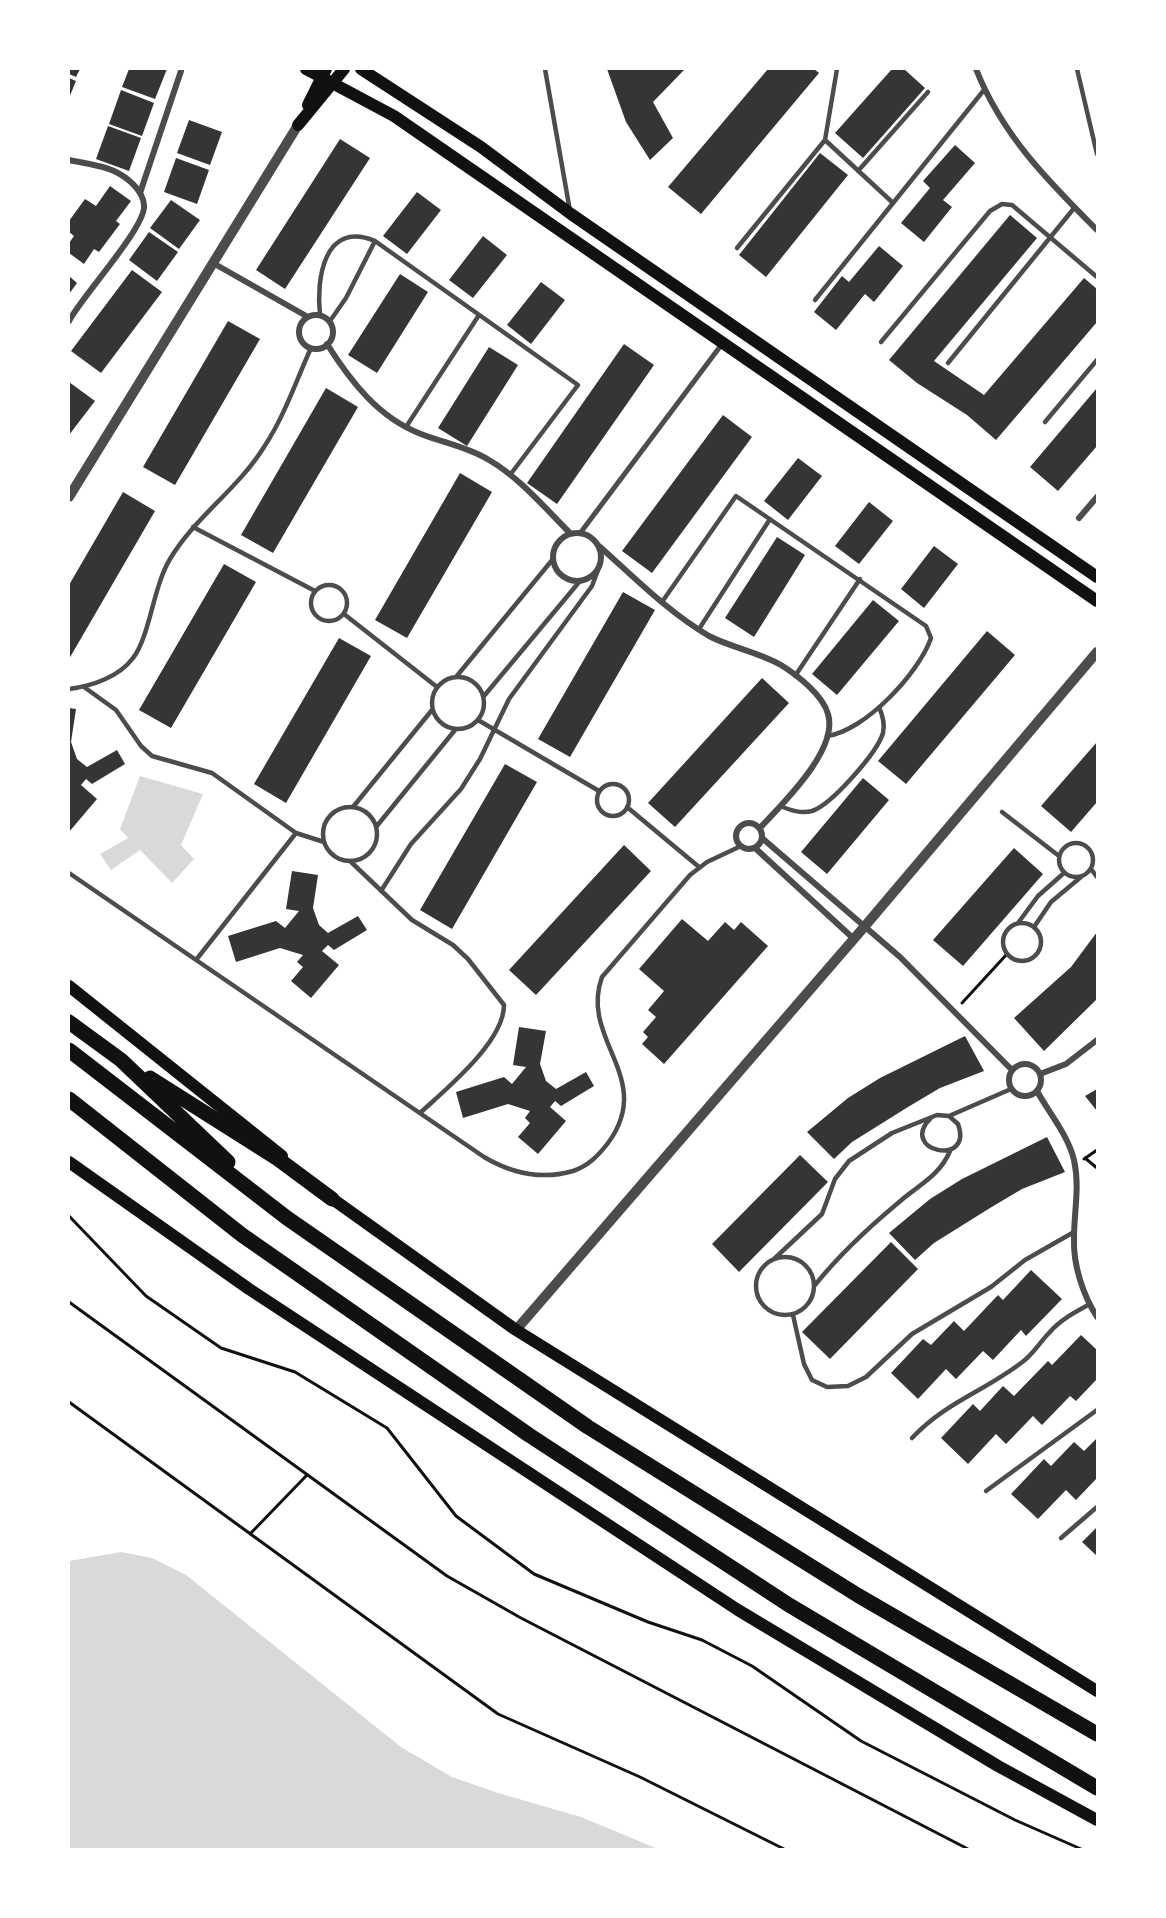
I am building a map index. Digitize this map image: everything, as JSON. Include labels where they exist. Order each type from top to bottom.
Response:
[{"type":"highway","points":[[69,1022],[121,1060],[278,1159],[332,1199]]},
{"type":"highway","points":[[69,1050],[287,1218],[588,1427],[859,1596],[1097,1734]]},
{"type":"highway","points":[[121,1060],[287,1218]]},
{"type":"highway","points":[[69,1099],[242,1235],[529,1435],[789,1605],[1097,1788]]},
{"type":"main road","points":[[306,69],[324,73],[333,82],[394,117],[1097,601]]},
{"type":"main road","points":[[298,125],[344,69]]},
{"type":"main road","points":[[361,69],[481,147],[571,214],[1097,577]]},
{"type":"main road","points":[[298,125],[324,73]]},
{"type":"main road","points":[[69,986],[251,1128],[332,1199],[516,1330],[1097,1691]]},
{"type":"main road","points":[[69,1162],[249,1289],[738,1610],[998,1767],[1097,1820]]},
{"type":"street","points":[[976,69],[984,90],[1015,143],[1097,230]]},
{"type":"street","points":[[140,193],[181,71]]},
{"type":"street","points":[[69,497],[298,125]]},
{"type":"street","points":[[69,160],[113,171],[140,193],[144,205],[139,224],[78,305],[69,321]]},
{"type":"street","points":[[213,263],[308,316],[320,315],[330,321],[333,332],[327,344],[320,348],[311,348],[304,344],[299,334],[301,323],[308,316]]},
{"type":"street","points":[[580,532],[723,343]]},
{"type":"street","points":[[327,344],[341,366],[380,411],[406,428],[473,452],[510,475],[570,533]]},
{"type":"street","points":[[1079,518],[1097,497]]},
{"type":"street","points":[[599,546],[601,554],[598,570],[592,576],[580,581],[562,576],[556,570],[553,559],[559,540],[570,533],[580,532],[595,540],[662,602],[699,629],[731,646],[770,660],[795,676],[816,694],[828,714],[827,736],[816,762],[760,828]]},
{"type":"street","points":[[516,1330],[854,939],[1097,652]]},
{"type":"street","points":[[762,838],[755,848],[747,849],[741,846],[736,837],[742,825],[751,822],[760,828],[762,838],[865,926],[955,1011],[1012,1070]]},
{"type":"street","points":[[755,848],[854,939]]},
{"type":"street","points":[[1040,1074],[1066,1064],[1097,1040]]},
{"type":"street","points":[[1027,1064],[1040,1074],[1041,1083],[1037,1091],[1024,1096],[1011,1089],[1009,1079],[1012,1070],[1027,1064]]},
{"type":"street","points":[[1037,1091],[1064,1136],[1074,1160],[1078,1184],[1074,1232],[1076,1260],[1090,1304],[1097,1317]]},
{"type":"lane","points":[[545,69],[571,214]]},
{"type":"lane","points":[[737,248],[825,140],[837,69]]},
{"type":"lane","points":[[1077,69],[1097,154]]},
{"type":"lane","points":[[815,300],[984,90]]},
{"type":"lane","points":[[858,171],[928,92]]},
{"type":"lane","points":[[825,140],[892,202]]},
{"type":"lane","points":[[880,342],[995,206],[1012,205],[1097,277]]},
{"type":"lane","points":[[948,363],[1075,207]]},
{"type":"lane","points":[[320,315],[317,291],[325,260],[331,250],[340,242],[353,236],[375,241],[578,385],[510,475]]},
{"type":"lane","points":[[330,321],[346,298],[375,241]]},
{"type":"lane","points":[[406,428],[479,315]]},
{"type":"lane","points":[[69,689],[84,687],[119,671],[135,656],[160,577],[193,527],[264,448],[311,348]]},
{"type":"lane","points":[[1045,422],[1097,360]]},
{"type":"lane","points":[[662,602],[736,496],[920,620],[931,632],[931,638],[924,654],[879,706],[856,725],[827,736]]},
{"type":"lane","points":[[699,629],[770,519]]},
{"type":"lane","points":[[193,527],[315,591]]},
{"type":"lane","points":[[456,677],[553,559]]},
{"type":"lane","points":[[381,891],[411,844],[461,789],[509,699],[592,586],[598,570]]},
{"type":"lane","points":[[795,676],[860,579]]},
{"type":"lane","points":[[484,696],[473,681],[456,677],[447,679],[437,687],[432,698],[432,710],[439,723],[455,730],[472,726],[483,712],[484,696],[580,581]]},
{"type":"lane","points":[[326,586],[342,591],[347,602],[344,614],[334,621],[317,618],[311,608],[315,591],[326,586]]},
{"type":"lane","points":[[344,614],[437,687]]},
{"type":"lane","points":[[84,687],[116,710],[141,746],[153,756],[212,773],[296,833],[324,842],[334,856],[350,861],[412,920],[453,945],[468,959],[504,1005],[500,1022],[484,1048],[461,1074],[420,1113]]},
{"type":"lane","points":[[780,806],[792,811],[811,811],[832,797],[880,741],[884,719],[879,706]]},
{"type":"lane","points":[[324,842],[325,824],[330,817],[336,811],[353,807],[432,710]]},
{"type":"lane","points":[[478,720],[599,791]]},
{"type":"lane","points":[[376,827],[455,730]]},
{"type":"lane","points":[[608,784],[618,784],[629,796],[627,807],[621,814],[605,814],[597,806],[599,791],[608,784]]},
{"type":"lane","points":[[350,861],[367,855],[376,840],[376,827],[369,815],[353,807]]},
{"type":"lane","points":[[627,807],[699,867]]},
{"type":"lane","points":[[1002,812],[1059,856]]},
{"type":"lane","points":[[196,960],[296,833]]},
{"type":"lane","points":[[1035,927],[1051,902],[1082,877],[1091,869],[1095,853],[1086,846],[1076,843],[1066,846],[1059,856],[1059,864],[1064,873],[1072,877],[1082,877]]},
{"type":"lane","points":[[69,873],[484,1157],[510,1170],[542,1174],[567,1173],[591,1162],[612,1137],[625,1103],[622,1077],[600,1023],[597,992],[602,977],[614,960],[699,867],[741,846]]},
{"type":"lane","points":[[1091,869],[1097,877]]},
{"type":"lane","points":[[1018,923],[1035,927],[1041,938],[1035,956],[1024,961],[1007,954],[1004,948],[1004,936],[1012,926],[1018,923],[1038,896],[1064,873]]},
{"type":"lane","points":[[949,1116],[960,1130],[958,1142],[931,1179],[900,1201],[836,1258],[815,1285],[809,1304],[793,1315],[774,1314],[759,1300],[756,1281],[759,1272],[822,1214],[835,1179],[849,1161],[892,1133],[931,1118],[949,1116],[1011,1089]]},
{"type":"lane","points":[[931,1118],[924,1128],[924,1140],[932,1150],[950,1150]]},
{"type":"lane","points":[[793,1315],[804,1364],[812,1380],[827,1387],[848,1386],[866,1377],[912,1334],[991,1287],[1025,1260],[1074,1232]]},
{"type":"lane","points":[[774,1259],[793,1258],[801,1261],[808,1268],[815,1285]]},
{"type":"lane","points":[[912,1438],[930,1419],[950,1405],[989,1386],[1024,1361],[1065,1318],[1090,1304]]},
{"type":"lane","points":[[986,1491],[1097,1410]]},
{"type":"lane","points":[[1061,1538],[1097,1507]]},
{"type":"path","points":[[955,1011],[1007,954]]},
{"type":"path","points":[[1085,1158],[1097,1168]]},
{"type":"path","points":[[69,1216],[147,1296],[220,1348],[295,1372],[387,1428],[456,1516],[534,1574],[648,1622],[702,1640],[771,1678],[861,1741],[1015,1820],[1081,1849]]},
{"type":"path","points":[[69,1302],[447,1576],[521,1618],[968,1849]]},
{"type":"path","points":[[69,1402],[498,1714],[640,1777],[784,1849]]},
{"type":"path","points":[[250,1535],[307,1475]]},
{"type":"shaded area","points":[[140,776],[203,794],[181,845],[194,859],[172,883],[140,850],[111,870],[100,854],[128,838],[120,829]]},
{"type":"shaded area","points":[[121,1552],[152,1558],[186,1575],[401,1747],[452,1777],[581,1817],[658,1849],[69,1849],[69,1561]]},
{"type":"building","points":[[69,69],[80,69],[76,77],[69,74]]},
{"type":"building","points":[[129,69],[167,69],[155,99],[122,87]]},
{"type":"building","points":[[607,69],[685,69],[653,102],[673,138],[650,160],[626,122]]},
{"type":"building","points":[[768,69],[814,69],[819,73],[701,214],[668,187]]},
{"type":"building","points":[[892,69],[904,69],[925,88],[863,158],[835,133]]},
{"type":"building","points":[[69,78],[76,81],[69,98]]},
{"type":"building","points":[[121,90],[154,103],[142,136],[109,124]]},
{"type":"building","points":[[189,120],[222,132],[210,165],[177,153]]},
{"type":"building","points":[[108,126],[141,138],[129,171],[96,159]]},
{"type":"building","points":[[340,139],[370,158],[285,289],[256,270]]},
{"type":"building","points":[[955,145],[975,163],[943,200],[952,207],[924,242],[901,223],[930,188],[923,181]]},
{"type":"building","points":[[820,153],[848,175],[766,277],[739,255]]},
{"type":"building","points":[[176,158],[209,170],[197,204],[164,192]]},
{"type":"building","points":[[110,186],[131,201],[116,221],[120,224],[99,252],[94,249],[84,264],[69,253],[69,243],[74,236],[69,232],[69,221],[85,199],[96,206]]},
{"type":"building","points":[[417,192],[441,210],[407,254],[383,236]]},
{"type":"building","points":[[171,200],[200,220],[179,249],[150,228]]},
{"type":"building","points":[[1010,215],[1037,238],[934,361],[984,395],[1084,278],[1097,289],[1097,322],[996,440],[967,415],[917,383],[889,360]]},
{"type":"building","points":[[149,232],[178,252],[157,281],[129,260]]},
{"type":"building","points":[[483,236],[507,255],[473,298],[449,280]]},
{"type":"building","points":[[879,246],[903,266],[874,302],[865,294],[836,330],[814,312],[842,276],[849,282]]},
{"type":"building","points":[[132,270],[162,292],[101,373],[71,351]]},
{"type":"building","points":[[400,274],[428,292],[377,373],[348,355]]},
{"type":"building","points":[[69,276],[77,283],[69,294]]},
{"type":"building","points":[[541,282],[565,300],[531,344],[507,325]]},
{"type":"building","points":[[228,321],[260,339],[175,485],[143,467]]},
{"type":"building","points":[[624,344],[654,365],[557,504],[527,483]]},
{"type":"building","points":[[489,347],[518,365],[467,446],[438,428]]},
{"type":"building","points":[[69,382],[95,401],[69,435]]},
{"type":"building","points":[[326,388],[358,407],[273,553],[241,535]]},
{"type":"building","points":[[1097,388],[1097,446],[1058,491],[1030,467]]},
{"type":"building","points":[[723,415],[752,437],[652,573],[622,551]]},
{"type":"building","points":[[798,458],[822,476],[788,520],[764,501]]},
{"type":"building","points":[[460,473],[492,492],[407,638],[375,620]]},
{"type":"building","points":[[123,492],[155,511],[69,659],[69,585]]},
{"type":"building","points":[[869,502],[893,521],[859,564],[835,546]]},
{"type":"building","points":[[777,537],[805,555],[754,637],[725,618]]},
{"type":"building","points":[[934,546],[958,564],[924,608],[901,589]]},
{"type":"building","points":[[224,564],[256,582],[171,728],[139,710]]},
{"type":"building","points":[[623,592],[655,610],[570,757],[538,739]]},
{"type":"building","points":[[873,600],[899,621],[837,695],[812,674]]},
{"type":"building","points":[[987,631],[1015,655],[906,784],[878,761]]},
{"type":"building","points":[[339,638],[371,656],[286,803],[254,784]]},
{"type":"building","points":[[762,678],[789,703],[675,827],[648,803]]},
{"type":"building","points":[[69,708],[76,709],[71,742],[77,759],[87,767],[117,750],[125,764],[92,784],[86,779],[81,785],[97,799],[69,832]]},
{"type":"building","points":[[1097,742],[1097,802],[1071,832],[1041,806]]},
{"type":"building","points":[[505,764],[537,782],[452,929],[420,910]]},
{"type":"building","points":[[863,778],[889,800],[827,874],[801,852]]},
{"type":"building","points":[[624,845],[651,871],[536,995],[509,970]]},
{"type":"building","points":[[1014,848],[1043,874],[963,966],[933,940]]},
{"type":"building","points":[[292,871],[318,875],[313,908],[319,925],[328,933],[358,916],[367,930],[334,950],[328,945],[322,951],[339,965],[311,998],[291,981],[303,967],[297,962],[303,955],[280,948],[236,962],[228,936],[276,921],[285,928],[299,911],[286,909]]},
{"type":"building","points":[[682,919],[708,941],[725,922],[734,930],[741,922],[768,946],[664,1064],[642,1044],[648,1037],[643,1032],[656,1017],[648,1010],[664,991],[639,969]]},
{"type":"building","points":[[1097,932],[1097,999],[1044,1051],[1014,1018],[1071,967]]},
{"type":"building","points":[[519,1027],[546,1031],[540,1064],[546,1081],[556,1089],[586,1072],[594,1086],[561,1106],[555,1101],[550,1107],[566,1121],[538,1154],[518,1137],[530,1123],[525,1118],[530,1111],[508,1104],[463,1118],[456,1092],[504,1077],[512,1084],[526,1067],[513,1065]]},
{"type":"building","points":[[965,1036],[984,1071],[940,1088],[852,1142],[834,1159],[807,1132],[848,1098],[880,1078]]},
{"type":"building","points":[[1097,1089],[1097,1111],[1085,1096]]},
{"type":"building","points":[[1047,1137],[1065,1172],[1022,1189],[934,1243],[915,1260],[889,1233],[930,1199],[962,1179]]},
{"type":"building","points":[[800,1155],[828,1182],[739,1272],[712,1244]]},
{"type":"building","points":[[891,1242],[918,1269],[830,1359],[802,1332]]},
{"type":"building","points":[[1031,1270],[1062,1299],[1026,1336],[1021,1330],[993,1360],[983,1351],[956,1379],[946,1369],[918,1399],[891,1373],[923,1339],[931,1345],[954,1321],[964,1331],[998,1295],[1003,1300]]},
{"type":"building","points":[[1081,1335],[1097,1350],[1097,1379],[1076,1401],[1070,1396],[1042,1425],[1033,1416],[1006,1444],[996,1434],[968,1464],[941,1438],[973,1404],[980,1411],[1003,1386],[1014,1396],[1048,1361],[1052,1365]]},
{"type":"building","points":[[1097,1438],[1097,1478],[1076,1500],[1066,1490],[1038,1519],[1011,1494],[1044,1459],[1051,1466],[1074,1442],[1084,1451]]},
{"type":"building","points":[[1097,1527],[1097,1556],[1082,1542]]}]
